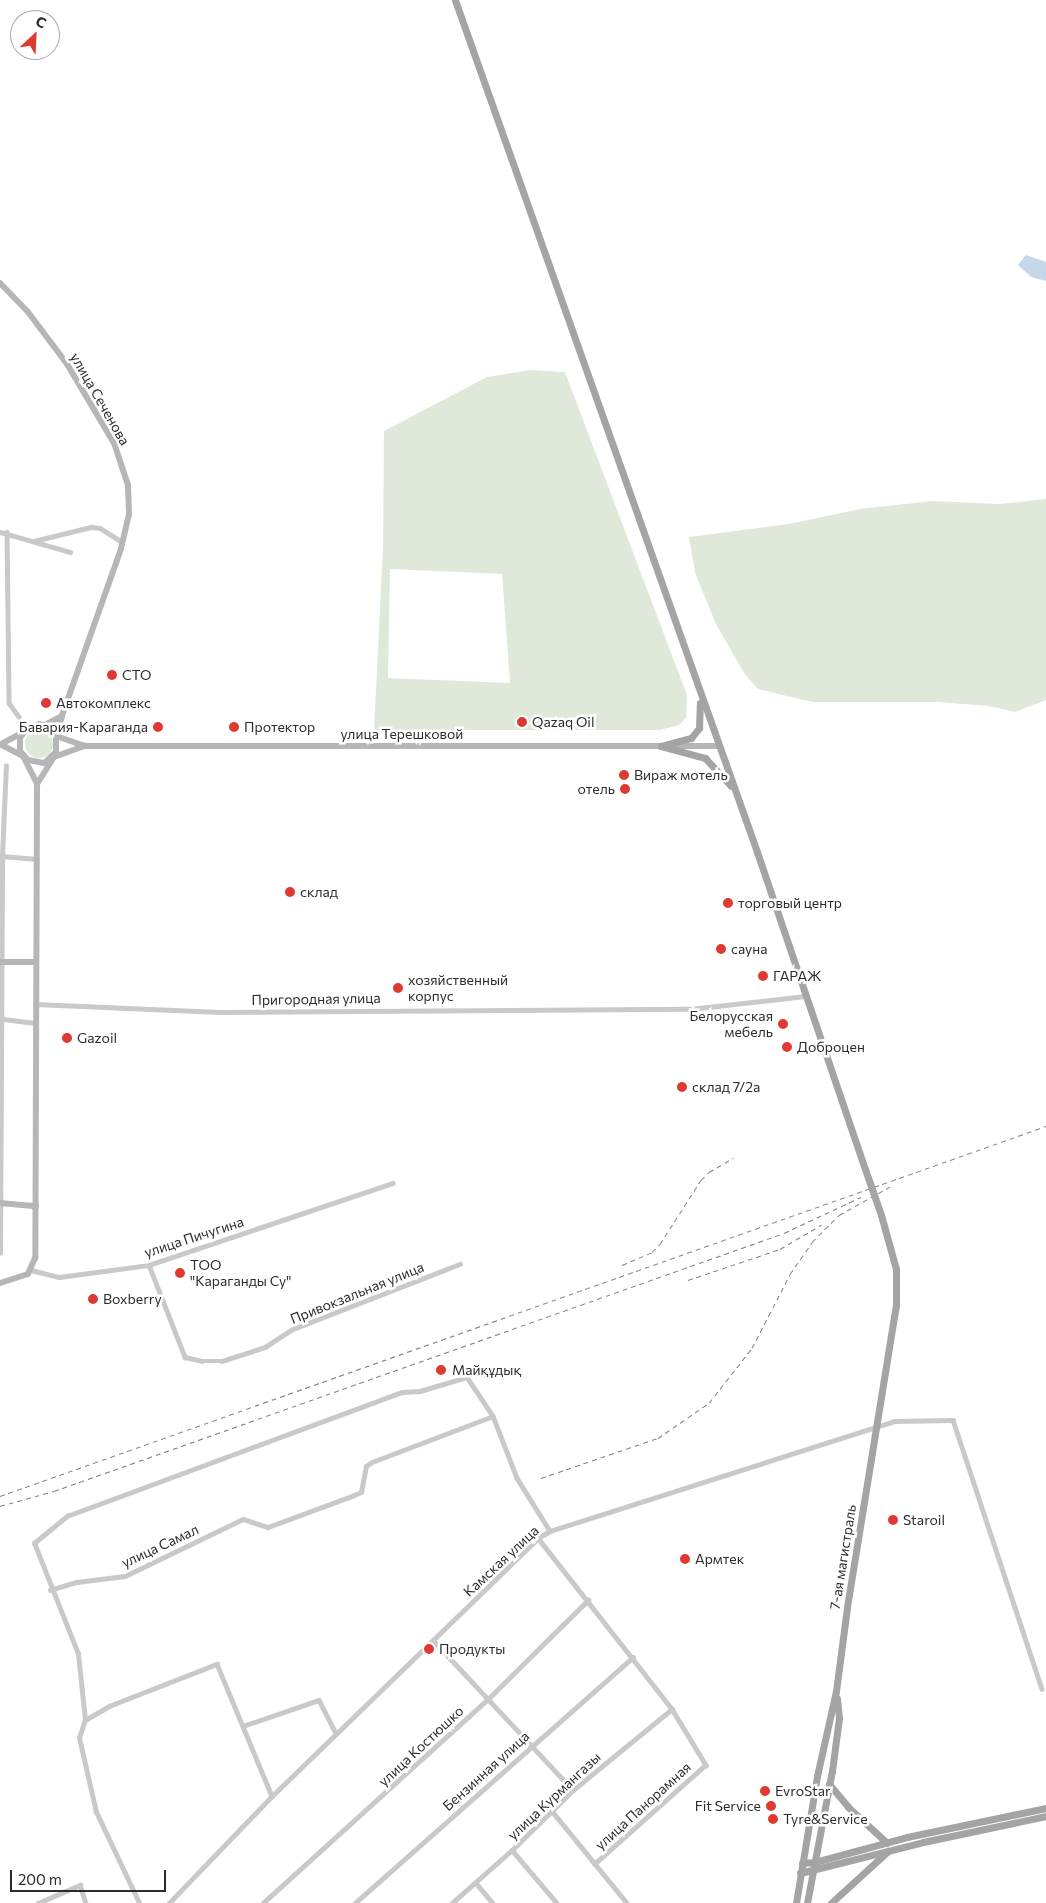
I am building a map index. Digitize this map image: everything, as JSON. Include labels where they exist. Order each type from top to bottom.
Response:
[{"type":"main road","name":"7-ая магистраль","points":[[455,0],[806,996],[881,1215],[898,1281],[876,1429],[846,1607],[836,1690]]},
{"type":"main road","points":[[661,746],[691,738],[699,728],[698,692]]},
{"type":"main road","points":[[661,746],[705,758],[734,789]]},
{"type":"main road","points":[[807,1903],[839,1718],[836,1690]]},
{"type":"main road","points":[[796,1903],[800,1873],[836,1690]]},
{"type":"main road","points":[[829,1784],[848,1807],[887,1843]]},
{"type":"main road","points":[[802,1863],[815,1862],[887,1843],[1046,1808]]},
{"type":"main road","points":[[800,1873],[888,1851],[1046,1816]]},
{"type":"main road","points":[[831,1903],[888,1851]]},
{"type":"street","name":"улица Сеченова","points":[[0,283],[28,312],[66,364],[114,443],[128,485],[129,514],[122,542],[56,736]]},
{"type":"street","points":[[34,541],[91,527],[100,528],[122,542]]},
{"type":"street","points":[[0,532],[7,532],[70,552]]},
{"type":"street","points":[[0,1283],[23,1277],[31,1270],[35,1258],[36,1206],[35,962],[37,784],[19,745],[25,731],[9,703],[7,532]]},
{"type":"street","points":[[45,726],[62,716]]},
{"type":"street","name":"улица Терешковой","points":[[1,744],[25,731],[45,726],[56,736],[85,746],[719,746]]},
{"type":"street","points":[[37,784],[58,747],[56,736]]},
{"type":"street","name":"улица Терешковой","points":[[1,744],[38,764],[85,746]]},
{"type":"street","points":[[0,1254],[3,1019],[2,856],[6,766]]},
{"type":"street","points":[[2,856],[36,859]]},
{"type":"street","points":[[2,962],[35,962]]},
{"type":"street","name":"Пригородная улица","points":[[35,1004],[220,1012],[690,1009],[806,996]]},
{"type":"street","points":[[3,1019],[35,1023]]},
{"type":"street","name":"улица Пичугина","points":[[31,1270],[59,1277],[149,1265],[393,1183]]},
{"type":"street","points":[[0,1203],[36,1206]]},
{"type":"street","name":"Привокзальная улица","points":[[149,1265],[184,1357],[202,1361],[222,1360],[265,1347],[293,1329],[460,1264]]},
{"type":"street","points":[[139,1903],[96,1812],[79,1738],[85,1720],[78,1654],[50,1590],[34,1543],[67,1516],[402,1392],[420,1391],[467,1377],[493,1416],[517,1478],[550,1531]]},
{"type":"street","name":"улица Самал","points":[[50,1590],[77,1582],[125,1576],[243,1519],[268,1526],[352,1496],[361,1492],[366,1466],[372,1462],[493,1416]]},
{"type":"street","name":"Камская улица","points":[[169,1903],[272,1796],[434,1641],[538,1538],[550,1531],[832,1439],[876,1429],[894,1422],[915,1419],[953,1420],[1042,1689]]},
{"type":"street","points":[[538,1538],[672,1709]]},
{"type":"street","name":"улица Костюшко","points":[[263,1903],[488,1699],[588,1600]]},
{"type":"street","points":[[434,1641],[573,1790]]},
{"type":"street","name":"Бензинная улица","points":[[355,1903],[633,1657]]},
{"type":"street","points":[[85,1720],[109,1706],[217,1664],[272,1796]]},
{"type":"street","points":[[243,1726],[319,1700],[336,1734]]},
{"type":"street","name":"улица Панорамная","points":[[595,1864],[706,1765],[672,1709]]},
{"type":"street","name":"улица Курмангазы","points":[[452,1903],[512,1850],[573,1790],[672,1709]]},
{"type":"street","points":[[552,1811],[627,1903]]},
{"type":"street","points":[[512,1850],[557,1903]]},
{"type":"street","points":[[476,1883],[492,1903]]},
{"type":"street","points":[[38,1903],[80,1885],[86,1903]]},
{"type":"green space","points":[[530,370],[565,372],[687,695],[686,718],[679,725],[660,730],[374,730],[383,549],[384,431],[487,377]],"holes":[[[390,569],[502,574],[510,683],[388,678]]]},
{"type":"green space","points":[[1046,499],[1046,700],[1015,712],[989,706],[938,702],[812,702],[758,689],[744,673],[716,624],[695,573],[689,537],[789,524],[860,509],[932,501],[999,504]]},
{"type":"green space","points":[[39,730],[49,734],[53,744],[49,754],[39,758],[29,754],[25,744],[29,734]]},
{"type":"water","points":[[1026,255],[1046,262],[1046,281],[1031,277],[1018,265]]},
{"type":"railway","points":[[0,1496],[1046,1126]]},
{"type":"railway","points":[[622,1265],[652,1252],[660,1244],[701,1180],[709,1172],[733,1158]]},
{"type":"railway","points":[[541,1478],[658,1438],[709,1403],[752,1348],[790,1274],[812,1242],[839,1215],[891,1186]]},
{"type":"railway","points":[[0,1506],[54,1491],[784,1233],[861,1197]]},
{"type":"railway","points":[[688,1280],[780,1249],[821,1225]]},
{"type":"place","name":"СТО","points":[[112,675]]},
{"type":"place","name":"Автокомплекс","points":[[46,703]]},
{"type":"place","name":"Qazaq Oil","points":[[522,722]]},
{"type":"place","name":"Бавария-Караганда","points":[[158,727]]},
{"type":"place","name":"Протектор","points":[[234,727]]},
{"type":"place","name":"Вираж мотель","points":[[624,775]]},
{"type":"place","name":"отель","points":[[625,789]]},
{"type":"place","name":"склад","points":[[290,892]]},
{"type":"place","name":"торговый центр","points":[[728,903]]},
{"type":"place","name":"сауна","points":[[721,949]]},
{"type":"place","name":"ГАРАЖ","points":[[763,976]]},
{"type":"place","name":"хозяйственный корпус","points":[[398,988]]},
{"type":"place","name":"Белорусская мебель","points":[[783,1024]]},
{"type":"place","name":"Gazoil","points":[[67,1038]]},
{"type":"place","name":"Доброцен","points":[[787,1047]]},
{"type":"place","name":"склад 7/2а","points":[[682,1087]]},
{"type":"place","name":"ТОО \"Караганды Су\"","points":[[180,1273]]},
{"type":"place","name":"Boxberry","points":[[93,1299]]},
{"type":"place","name":"Майқұдық","points":[[441,1370]]},
{"type":"place","name":"Staroil","points":[[893,1520]]},
{"type":"place","name":"Армтек","points":[[685,1559]]},
{"type":"place","name":"Продукты","points":[[429,1649]]},
{"type":"place","name":"EvroStar","points":[[765,1791]]},
{"type":"place","name":"Fit Service","points":[[771,1806]]},
{"type":"place","name":"Tyre&Service","points":[[773,1819]]}]
